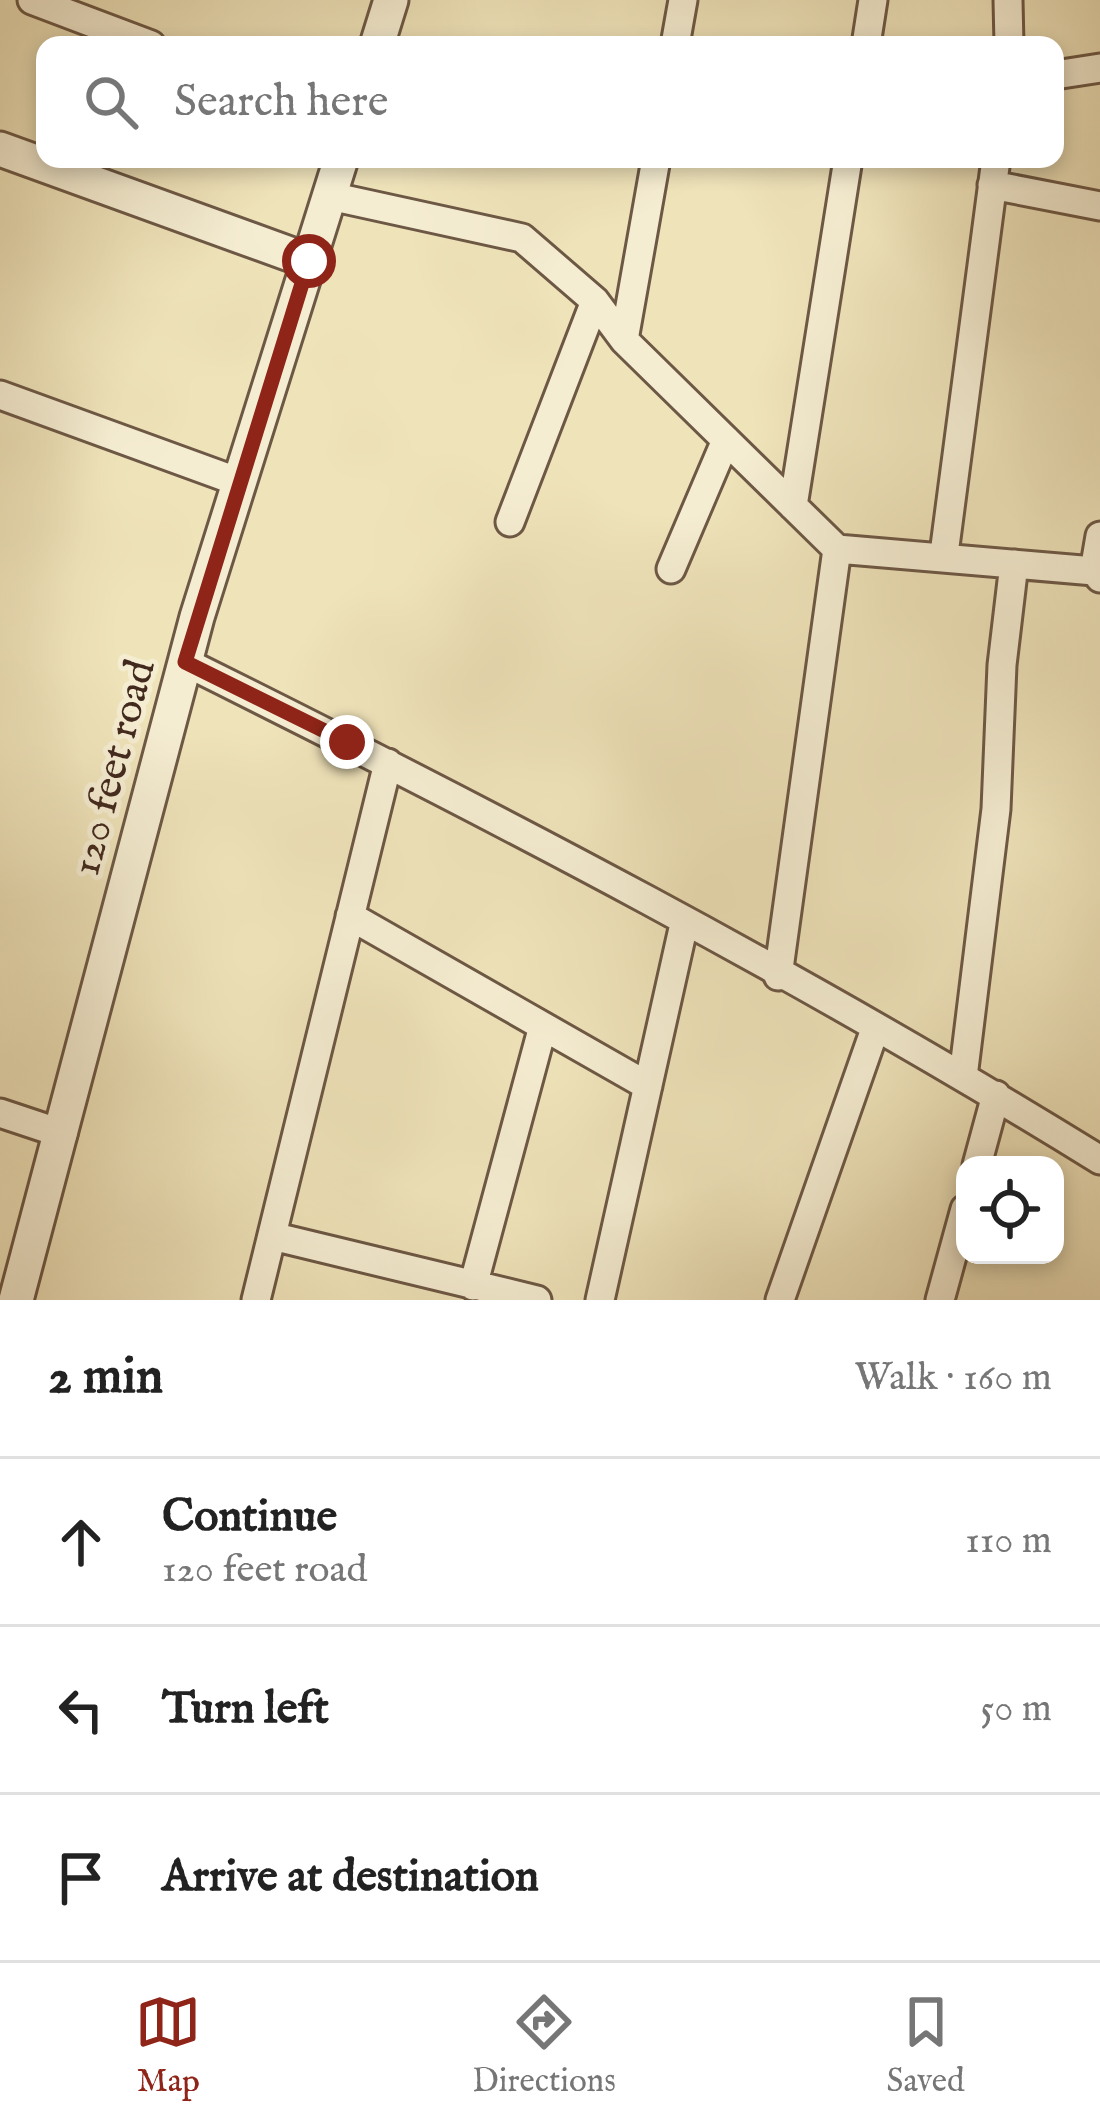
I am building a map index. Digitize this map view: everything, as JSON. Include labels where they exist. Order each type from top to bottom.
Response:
[{"type":"street","points":[[32,0],[128,36]]},
{"type":"street","points":[[380,36],[391,0]]},
{"type":"street","points":[[677,36],[683,0]]},
{"type":"street","points":[[867,36],[873,0]]},
{"type":"street","points":[[1008,0],[1009,36]]},
{"type":"street","points":[[1064,74],[1100,68]]},
{"type":"street","points":[[0,149],[36,162]]},
{"type":"street","points":[[52,168],[309,261]]},
{"type":"street","name":"120 feet road","points":[[16,1300],[185,662],[338,168]]},
{"type":"street","points":[[624,340],[654,168]]},
{"type":"street","points":[[793,506],[847,168]]},
{"type":"street","points":[[944,554],[994,172],[1100,206]]},
{"type":"street","points":[[330,196],[522,238],[595,301],[624,340],[837,549],[944,554],[1097,575],[1100,536]]},
{"type":"street","points":[[510,522],[595,301]]},
{"type":"street","points":[[0,395],[239,482]]},
{"type":"street","points":[[671,569],[726,440]]},
{"type":"street","points":[[778,976],[837,549]]},
{"type":"street","points":[[963,1077],[996,809],[1002,665],[1014,564]]},
{"type":"street","points":[[185,662],[388,763],[684,924],[996,1095],[1100,1160]]},
{"type":"street","points":[[256,1300],[388,763]]},
{"type":"street","points":[[350,916],[648,1086]]},
{"type":"street","points":[[600,1300],[684,924]]},
{"type":"street","points":[[473,1286],[543,1026]]},
{"type":"street","points":[[780,1300],[875,1029]]},
{"type":"street","points":[[979,1156],[996,1095]]},
{"type":"street","points":[[0,1113],[63,1134]]},
{"type":"street","points":[[272,1236],[537,1300]]},
{"type":"street","points":[[940,1300],[956,1242]]},
{"type":"route","points":[[309,261],[185,662],[347,742]]}]
